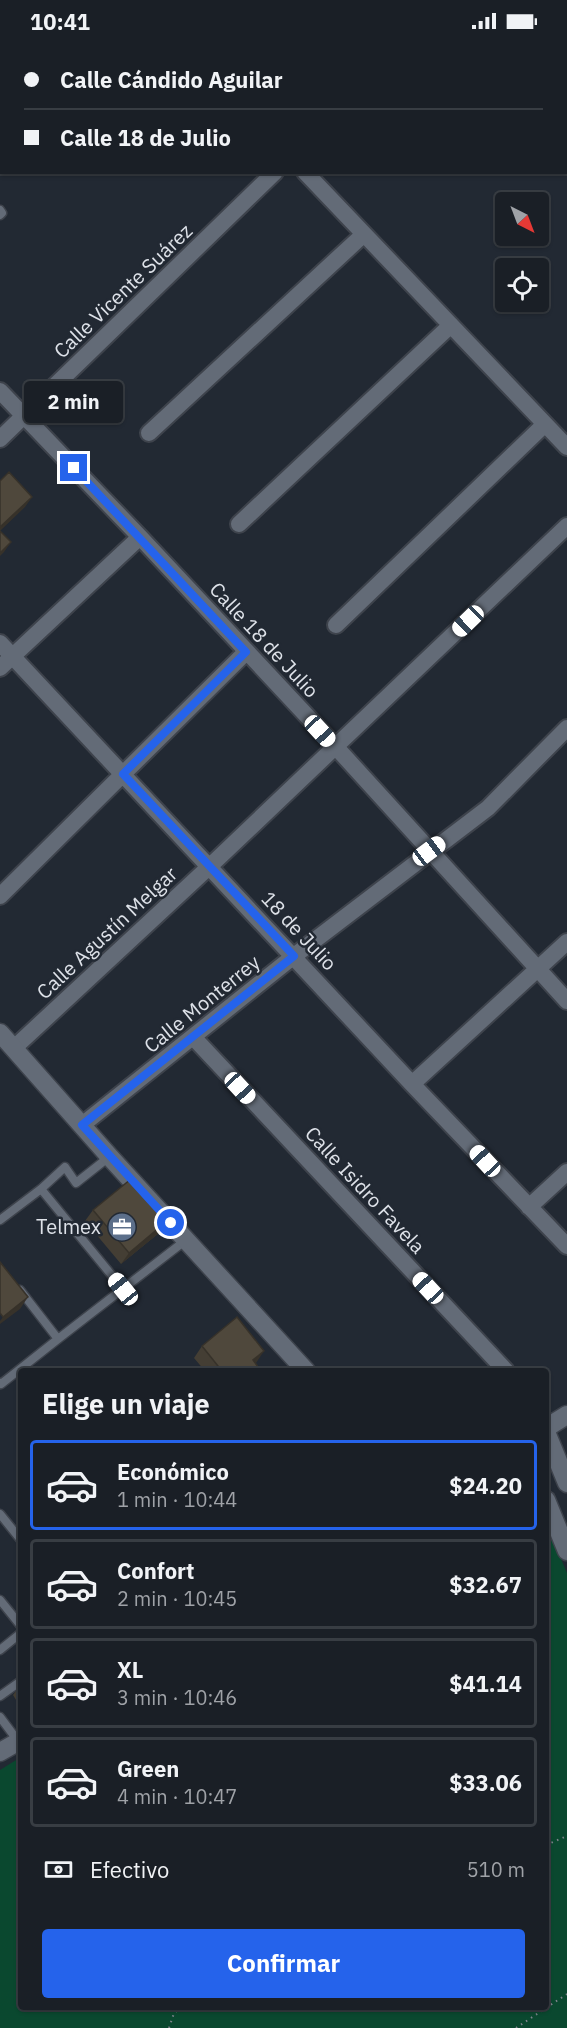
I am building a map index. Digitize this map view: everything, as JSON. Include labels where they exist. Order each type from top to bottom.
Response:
[{"type":"street","name":"Calle Vicente Suárez","points":[[0,440],[273,174]]},
{"type":"street","points":[[308,174],[567,447]]},
{"type":"street","points":[[149,433],[364,234]]},
{"type":"street","points":[[239,524],[451,325]]},
{"type":"street","name":"Calle 18 de Julio","points":[[0,391],[335,746],[567,1001]]},
{"type":"street","points":[[336,625],[545,424]]},
{"type":"street","name":"Calle Agustín Melgar","points":[[14,1048],[210,866],[567,526]]},
{"type":"street","points":[[0,668],[6,649],[140,537]]},
{"type":"street","name":"18 de Julio","points":[[6,649],[412,1084],[567,1246]]},
{"type":"street","points":[[0,896],[246,652]]},
{"type":"street","name":"Calle Monterrey","points":[[82,1125],[294,956],[488,808],[567,728]]},
{"type":"street","points":[[412,1084],[567,942]]},
{"type":"street","points":[[0,1033],[303,1368]]},
{"type":"street","name":"Calle Isidro Favela","points":[[194,1038],[503,1368]]},
{"type":"street","points":[[529,1207],[567,1172]]},
{"type":"street","points":[[552,1422],[567,1483]]},
{"type":"street","points":[[549,1507],[567,1551]]},
{"type":"street","points":[[0,1752],[18,1742]]},
{"type":"lane","points":[[0,210],[2,213],[0,215]]},
{"type":"lane","points":[[0,1220],[41,1189],[65,1167],[76,1183],[109,1156]]},
{"type":"lane","points":[[41,1189],[123,1289]]},
{"type":"lane","points":[[21,1368],[187,1240]]},
{"type":"lane","points":[[13,1281],[57,1339]]},
{"type":"lane","points":[[0,1383],[18,1370]]},
{"type":"lane","points":[[0,1514],[18,1536]]},
{"type":"lane","points":[[0,1600],[18,1622]]},
{"type":"lane","points":[[0,1650],[18,1635]]},
{"type":"lane","points":[[0,1696],[18,1683]]},
{"type":"lane","points":[[0,1717],[18,1739]]},
{"type":"path","points":[[549,1844],[567,1836]]},
{"type":"path","points":[[549,2006],[567,1994]]},
{"type":"path","points":[[168,2027],[174,2013],[178,2010]]},
{"type":"path","points":[[516,2028],[543,2010]]},
{"type":"green space","points":[[549,1530],[567,1573],[567,2028],[0,2028],[0,1770],[18,1759],[18,2010],[549,2010]]},
{"type":"building","points":[[9,472],[32,497],[0,527],[0,481]]},
{"type":"building","points":[[0,531],[11,542],[0,553]]},
{"type":"building","name":"Telmex","points":[[131,1179],[167,1221],[129,1253],[93,1210]]},
{"type":"building","points":[[0,1262],[28,1297],[3,1317],[0,1313]]},
{"type":"building","points":[[237,1317],[264,1351],[253,1360],[259,1368],[220,1368],[202,1346]]},
{"type":"place","name":"Telmex","points":[[122,1227]]},
{"type":"route","points":[[74,468],[246,652],[123,774],[294,956],[82,1125],[171,1223]]}]
